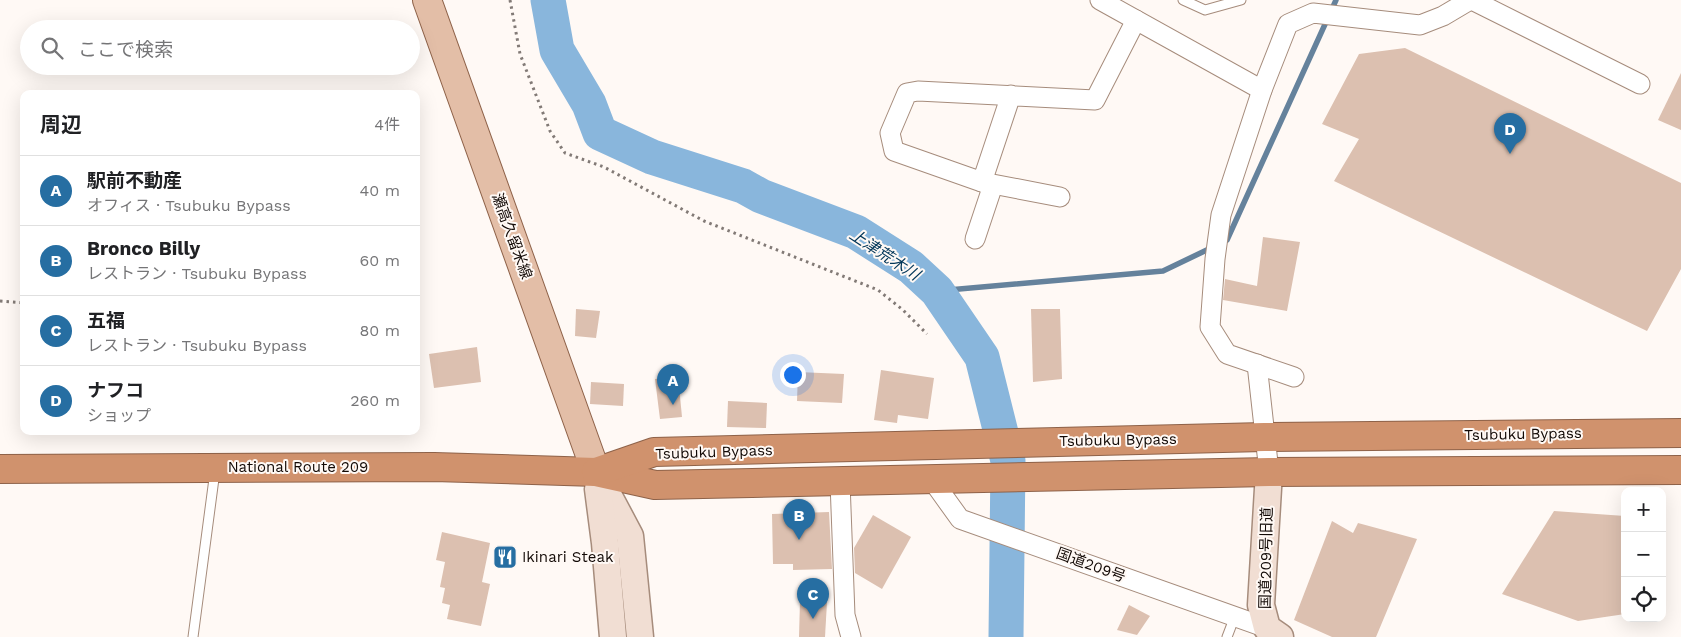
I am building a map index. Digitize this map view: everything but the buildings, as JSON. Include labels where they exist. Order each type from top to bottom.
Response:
[{"type":"highway","name":"Tsubuku Bypass","points":[[596,472],[654,452],[1264,437],[1681,433]]},
{"type":"highway","name":"National Route 209","points":[[0,469],[434,467],[596,472]]},
{"type":"highway","name":"Tsubuku Bypass","points":[[596,472],[655,485],[1068,478],[1269,472],[1681,470]]},
{"type":"main road","name":"瀬高久留米線","points":[[427,0],[596,472]]},
{"type":"street","points":[[1100,0],[1262,90]]},
{"type":"street","points":[[1294,377],[1227,354],[1210,327],[1215,260],[1221,215],[1262,90],[1288,24],[1313,13],[1420,25],[1443,16],[1471,0],[1640,84]]},
{"type":"street","points":[[1060,197],[987,184],[894,150],[890,133],[907,93],[1011,95],[1095,100],[1136,20]]},
{"type":"street","points":[[975,239],[987,184],[1011,95]]},
{"type":"street","points":[[1257,364],[1269,472]]},
{"type":"street","points":[[596,472],[605,543],[613,637]]},
{"type":"street","points":[[596,472],[630,536],[640,637]]},
{"type":"street","name":"国道209号旧道","points":[[1269,472],[1261,605],[1274,632]]},
{"type":"street","name":"国道209号","points":[[932,480],[960,519],[1235,616],[1274,632]]},
{"type":"street","points":[[840,482],[845,616],[851,637]]},
{"type":"lane","points":[[1183,0],[1205,10],[1241,0]]},
{"type":"lane","points":[[193,637],[215,468]]},
{"type":"lane","points":[[1227,637],[1235,616]]},
{"type":"path","points":[[510,0],[520,54],[550,131],[565,153],[604,167],[704,221],[878,290],[903,310],[927,334]]},
{"type":"path","points":[[0,301],[20,303]]},
{"type":"waterway","name":"上津荒木川","points":[[548,0],[557,50],[589,104],[600,133],[652,157],[743,186],[761,196],[856,232],[911,267],[937,291],[982,357],[1008,461],[1006,637]]},
{"type":"waterway","points":[[1221,243],[1227,240],[1336,0]]},
{"type":"waterway","points":[[937,291],[1163,271],[1213,247]]},
{"type":"place","name":"ナフコ","points":[[1510,154]]},
{"type":"place","name":"駅前不動産","points":[[673,405]]},
{"type":"place","name":"Bronco Billy","points":[[799,540]]},
{"type":"place","name":"Ikinari Steak","points":[[505,557]]},
{"type":"place","name":"五福","points":[[813,619]]}]
